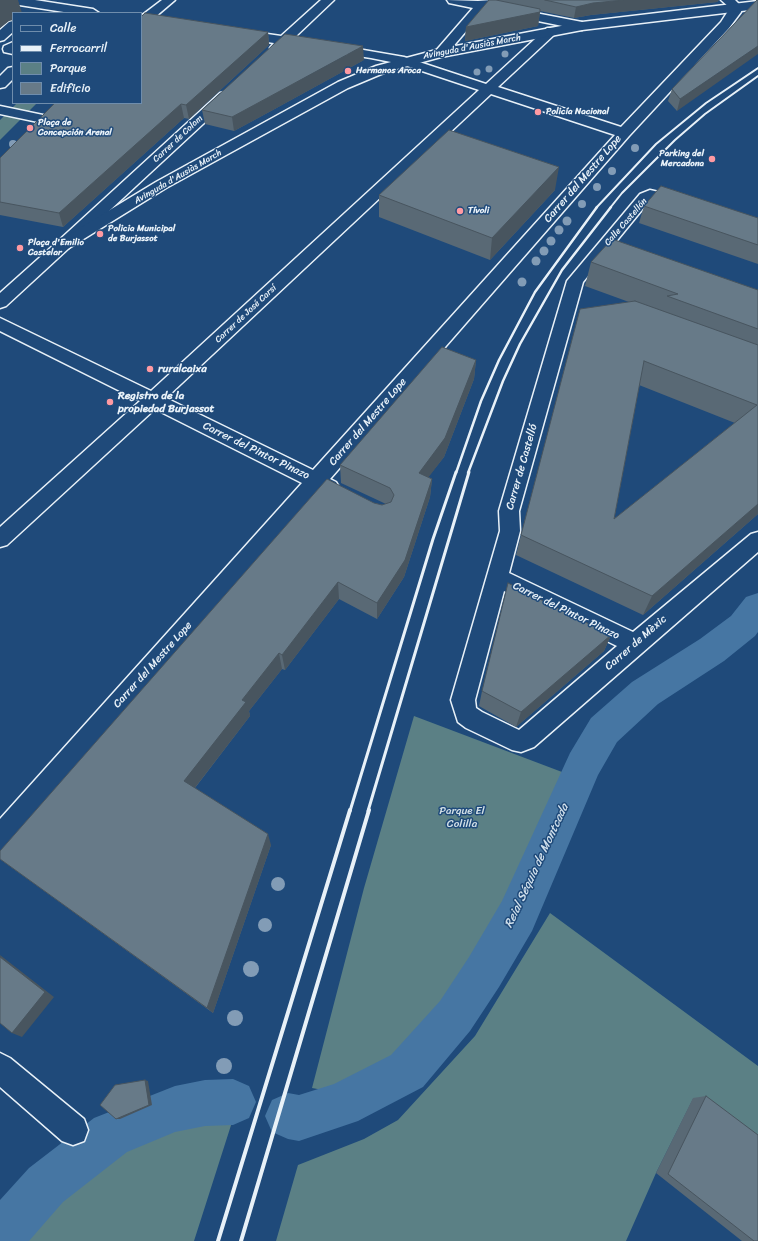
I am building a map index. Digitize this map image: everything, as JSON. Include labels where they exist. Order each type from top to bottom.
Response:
[{"type":"street","points":[[161,23],[144,20],[169,0]]},
{"type":"street","points":[[267,56],[328,0]]},
{"type":"street","points":[[453,0],[484,3],[582,26]]},
{"type":"street","points":[[440,53],[484,3]]},
{"type":"street","points":[[21,4],[30,10],[42,12]]},
{"type":"street","points":[[21,4],[85,12]]},
{"type":"street","name":"Avinguda d'Ausiàs March","points":[[63,245],[161,185],[343,85],[381,68],[440,53],[582,26],[731,4],[758,5]]},
{"type":"street","name":"Carrer del Mestre Lope","points":[[0,838],[624,133],[725,25],[735,12],[731,4]]},
{"type":"street","points":[[0,37],[12,26]]},
{"type":"street","name":"Carrer de José Carsí","points":[[0,539],[153,400],[551,32]]},
{"type":"street","points":[[230,33],[284,40],[404,61],[491,88],[624,133]]},
{"type":"street","points":[[0,84],[12,72]]},
{"type":"street","name":"Carrer de Colom","points":[[63,245],[232,88]]},
{"type":"street","points":[[0,110],[38,118]]},
{"type":"street","name":"Calle Castellón","points":[[562,327],[575,281],[644,197],[658,196],[694,208]]},
{"type":"street","points":[[0,302],[63,245]]},
{"type":"street","points":[[562,327],[580,319]]},
{"type":"street","name":"Carrer del Pintor Pinazo","points":[[0,324],[347,496]]},
{"type":"street","name":"Carrer de Castelló","points":[[512,739],[474,720],[466,714],[463,700],[510,531],[509,511],[562,327]]},
{"type":"street","name":"Carrer de Mèxic","points":[[512,739],[521,741],[529,736],[634,644],[758,540]]},
{"type":"street","name":"Carrer del Pintor Pinazo","points":[[498,578],[634,644]]},
{"type":"street","points":[[0,1068],[73,1130]]},
{"type":"green space","points":[[16,104],[36,104],[28,112],[11,109]]},
{"type":"green space","points":[[5,115],[22,118],[0,140],[0,120]]},
{"type":"green space","name":"Parque El Colilla","points":[[414,716],[562,772],[521,872],[501,916],[478,956],[438,1017],[405,1051],[379,1067],[345,1083],[323,1090],[312,1088],[364,888]]},
{"type":"green space","points":[[550,913],[758,1066],[758,1147],[693,1099],[656,1173],[626,1241],[276,1241],[298,1165],[364,1139],[398,1120],[475,1036]]},
{"type":"green space","points":[[205,1117],[233,1119],[194,1241],[19,1241],[49,1205],[88,1168],[145,1134],[174,1124]]},
{"type":"building","points":[[489,0],[496,0],[540,9],[540,12],[466,27]]},
{"type":"building","points":[[545,0],[624,0],[593,3],[576,7]]},
{"type":"building","points":[[757,0],[758,46],[680,99],[672,89]]},
{"type":"building","points":[[145,13],[268,32],[186,105],[181,104],[59,213],[0,202],[0,158],[54,104],[142,104],[142,16]]},
{"type":"building","points":[[285,34],[363,46],[232,117],[202,110]]},
{"type":"building","points":[[449,130],[559,167],[492,238],[379,195]]},
{"type":"building","points":[[661,186],[758,218],[758,245],[644,206]]},
{"type":"building","points":[[612,239],[758,290],[758,329],[667,296],[678,294],[591,262]]},
{"type":"building","points":[[635,301],[758,345],[758,504],[652,596],[521,535],[580,309]],"holes":[[[644,361],[757,405],[614,519]]]},
{"type":"building","points":[[442,347],[476,360],[445,438],[419,473],[432,479],[405,560],[377,603],[338,582],[282,655],[279,653],[242,700],[246,702],[184,781],[268,834],[207,1008],[0,859],[0,851],[327,479],[374,503],[382,505],[391,502],[394,495],[390,488],[340,465]]},
{"type":"building","points":[[508,583],[611,635],[521,712],[482,691]]},
{"type":"building","points":[[0,957],[45,992],[12,1033],[0,1023]]},
{"type":"building","points":[[145,1080],[149,1105],[116,1119],[100,1105],[115,1085]]},
{"type":"building","points":[[706,1096],[758,1135],[758,1241],[754,1241],[668,1174]]},
{"type":"waterway","name":"Reial Séquia de Montcada","points":[[288,1116],[299,1118],[342,1105],[407,1071],[455,1016],[484,972],[517,916],[583,765],[604,730],[645,693],[712,650],[743,626],[758,607]]},
{"type":"waterway","name":"Reial Séquia de Montcada","points":[[0,1237],[46,1185],[111,1135],[175,1109],[205,1103],[233,1102]]},
{"type":"railway","points":[[596,208],[656,144],[706,103],[758,68]]},
{"type":"railway","points":[[610,208],[622,193],[675,140],[705,114],[758,76]]},
{"type":"railway","points":[[456,473],[481,401],[499,360],[535,292],[597,207]]},
{"type":"railway","points":[[468,473],[503,381],[520,344],[562,270],[611,207]]},
{"type":"railway","points":[[350,811],[433,539],[456,472]]},
{"type":"railway","points":[[368,811],[469,472]]},
{"type":"railway","points":[[218,1241],[350,810]]},
{"type":"railway","points":[[241,1241],[369,810]]},
{"type":"place","name":"Hermanos Aroca","points":[[348,71]]},
{"type":"place","name":"Policía Nacional","points":[[538,112]]},
{"type":"place","name":"Plaça de Concepción Arenal","points":[[30,128]]},
{"type":"place","name":"Parking del Mercadona","points":[[712,159]]},
{"type":"place","name":"Tívoli","points":[[460,211]]},
{"type":"place","name":"Policia Municipal de Burjassot","points":[[100,234]]},
{"type":"place","name":"Plaça d'Emilio Castelar","points":[[20,248]]},
{"type":"place","name":"ruralcaixa","points":[[150,369]]},
{"type":"place","name":"Registro de la propiedad Burjassot","points":[[110,402]]}]
